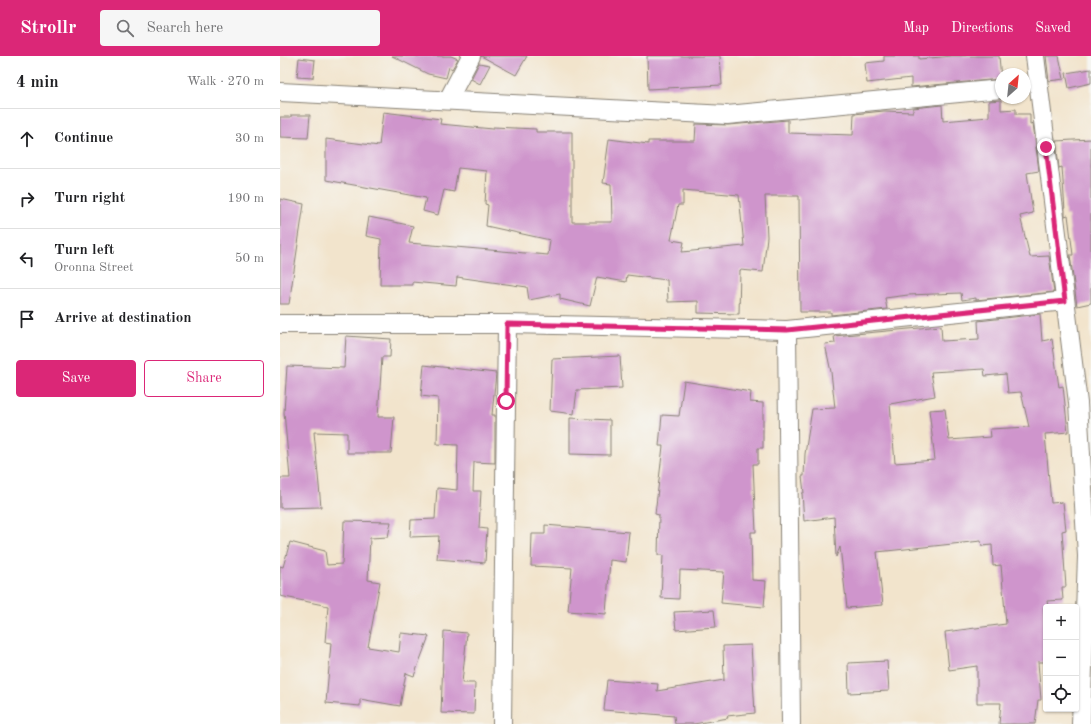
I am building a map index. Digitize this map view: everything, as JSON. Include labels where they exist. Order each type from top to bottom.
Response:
[{"type":"street","points":[[448,100],[471,56]]},
{"type":"street","points":[[1035,56],[1032,86],[1065,301],[1085,401],[1087,556],[1081,724]]},
{"type":"street","points":[[280,92],[727,115],[995,90]]},
{"type":"street","points":[[280,324],[507,324],[787,330],[1065,301]]},
{"type":"street","points":[[502,724],[507,324]]},
{"type":"street","points":[[787,330],[791,724]]},
{"type":"building","points":[[392,56],[451,56],[458,59],[452,69],[449,67],[446,78],[428,74]]},
{"type":"building","points":[[481,56],[527,56],[516,75]]},
{"type":"building","points":[[647,56],[720,56],[722,85],[648,89]]},
{"type":"building","points":[[884,56],[919,56],[919,59],[952,56],[999,56],[1000,68],[995,68],[995,80],[911,87],[911,78],[867,83],[865,63],[884,61]]},
{"type":"building","points":[[1046,56],[1059,56],[1064,79],[1049,81]]},
{"type":"building","points":[[299,58],[315,60],[313,78],[297,77]]},
{"type":"building","points":[[479,63],[490,65],[480,84],[471,79]]},
{"type":"building","points":[[1091,69],[1091,83],[1069,88],[1066,73]]},
{"type":"building","points":[[995,100],[995,104],[1001,104],[1001,110],[1016,109],[1016,114],[1030,114],[1030,124],[1033,123],[1039,171],[1027,173],[1033,213],[1020,216],[1030,257],[1049,256],[1054,292],[976,300],[976,298],[962,300],[961,293],[908,295],[885,298],[887,309],[831,315],[831,312],[800,312],[799,196],[765,196],[767,237],[763,272],[740,270],[739,314],[698,313],[698,301],[668,302],[667,280],[627,275],[626,282],[597,277],[590,306],[560,299],[560,294],[529,300],[527,287],[457,277],[456,286],[412,282],[412,285],[380,285],[381,239],[366,236],[369,217],[413,226],[409,243],[548,255],[550,240],[486,226],[488,205],[485,204],[487,171],[458,168],[454,192],[444,190],[438,215],[423,211],[426,198],[326,180],[326,139],[379,146],[383,112],[441,119],[440,124],[493,129],[493,127],[536,129],[536,132],[572,132],[572,222],[612,222],[611,184],[603,183],[609,139],[648,144],[648,141],[695,141],[696,124],[728,125],[788,120],[788,133],[853,135],[854,114],[884,111],[913,112],[913,108],[942,105],[943,121],[989,117],[989,101]],"holes":[[[683,190],[739,195],[744,246],[682,252],[684,242],[671,240],[678,205],[683,205]]]},
{"type":"building","points":[[291,115],[310,115],[308,138],[280,137],[280,117],[291,117]]},
{"type":"building","points":[[1091,139],[1091,303],[1077,306],[1070,255],[1073,255],[1068,215],[1065,216],[1062,167],[1059,168],[1056,141]]},
{"type":"building","points":[[280,199],[304,204],[289,304],[280,304]]},
{"type":"building","points":[[1040,314],[1042,341],[1052,339],[1059,387],[1063,386],[1068,432],[1045,434],[1051,503],[1063,502],[1066,530],[1062,531],[1066,587],[1062,587],[1063,600],[1047,601],[1048,604],[1043,604],[1043,662],[1038,662],[1041,700],[1038,700],[1035,724],[999,724],[1001,703],[977,703],[977,666],[949,670],[945,632],[1006,624],[1001,565],[993,566],[992,545],[982,546],[981,541],[877,552],[883,605],[847,608],[840,547],[836,557],[834,517],[804,521],[802,493],[804,493],[802,476],[804,476],[805,454],[812,409],[835,408],[831,372],[825,344],[835,343],[834,336],[941,326],[942,341],[979,339],[978,321]],"holes":[[[984,369],[985,376],[1006,374],[1008,393],[1021,392],[1029,427],[990,429],[991,437],[949,440],[945,409],[929,410],[935,460],[895,463],[890,404],[935,396],[931,372]]]},
{"type":"building","points":[[346,336],[391,339],[390,357],[382,357],[378,417],[394,417],[391,453],[347,453],[347,433],[314,432],[321,507],[280,508],[280,478],[290,478],[284,412],[287,366],[344,368]]},
{"type":"building","points":[[620,356],[622,388],[577,390],[574,414],[550,411],[552,359]]},
{"type":"building","points":[[424,365],[496,373],[492,415],[495,415],[495,463],[474,462],[473,491],[481,491],[479,528],[487,529],[485,563],[437,559],[439,536],[410,537],[411,520],[435,519],[437,488],[457,490],[458,445],[437,444],[438,398],[421,396]]},
{"type":"building","points":[[684,381],[751,392],[750,402],[763,403],[763,448],[758,448],[758,464],[753,464],[756,532],[751,532],[752,580],[766,581],[764,607],[721,603],[724,572],[680,570],[679,599],[661,598],[663,555],[658,555],[659,515],[655,514],[663,446],[659,446],[662,415],[679,416]]},
{"type":"building","points":[[570,418],[610,420],[610,455],[570,454]]},
{"type":"building","points":[[344,521],[391,522],[388,537],[370,538],[368,580],[380,582],[368,647],[399,652],[401,633],[429,636],[414,676],[406,673],[400,706],[360,699],[360,706],[326,703],[331,643],[325,642],[328,606],[280,596],[280,566],[283,567],[290,542],[325,551],[327,565],[342,564]]},
{"type":"building","points":[[545,525],[629,532],[626,562],[610,560],[606,614],[568,611],[572,568],[531,566],[532,534],[545,534]]},
{"type":"building","points":[[714,610],[716,627],[676,630],[674,612]]},
{"type":"building","points":[[444,631],[467,633],[462,683],[475,683],[474,714],[441,713]]},
{"type":"building","points":[[751,645],[755,713],[727,716],[728,718],[694,724],[675,724],[674,716],[604,710],[607,680],[658,684],[657,691],[724,680],[723,646]]},
{"type":"building","points":[[887,661],[889,691],[849,693],[848,663]]},
{"type":"route","points":[[506,401],[507,324],[787,330],[1065,301],[1046,147]]}]
